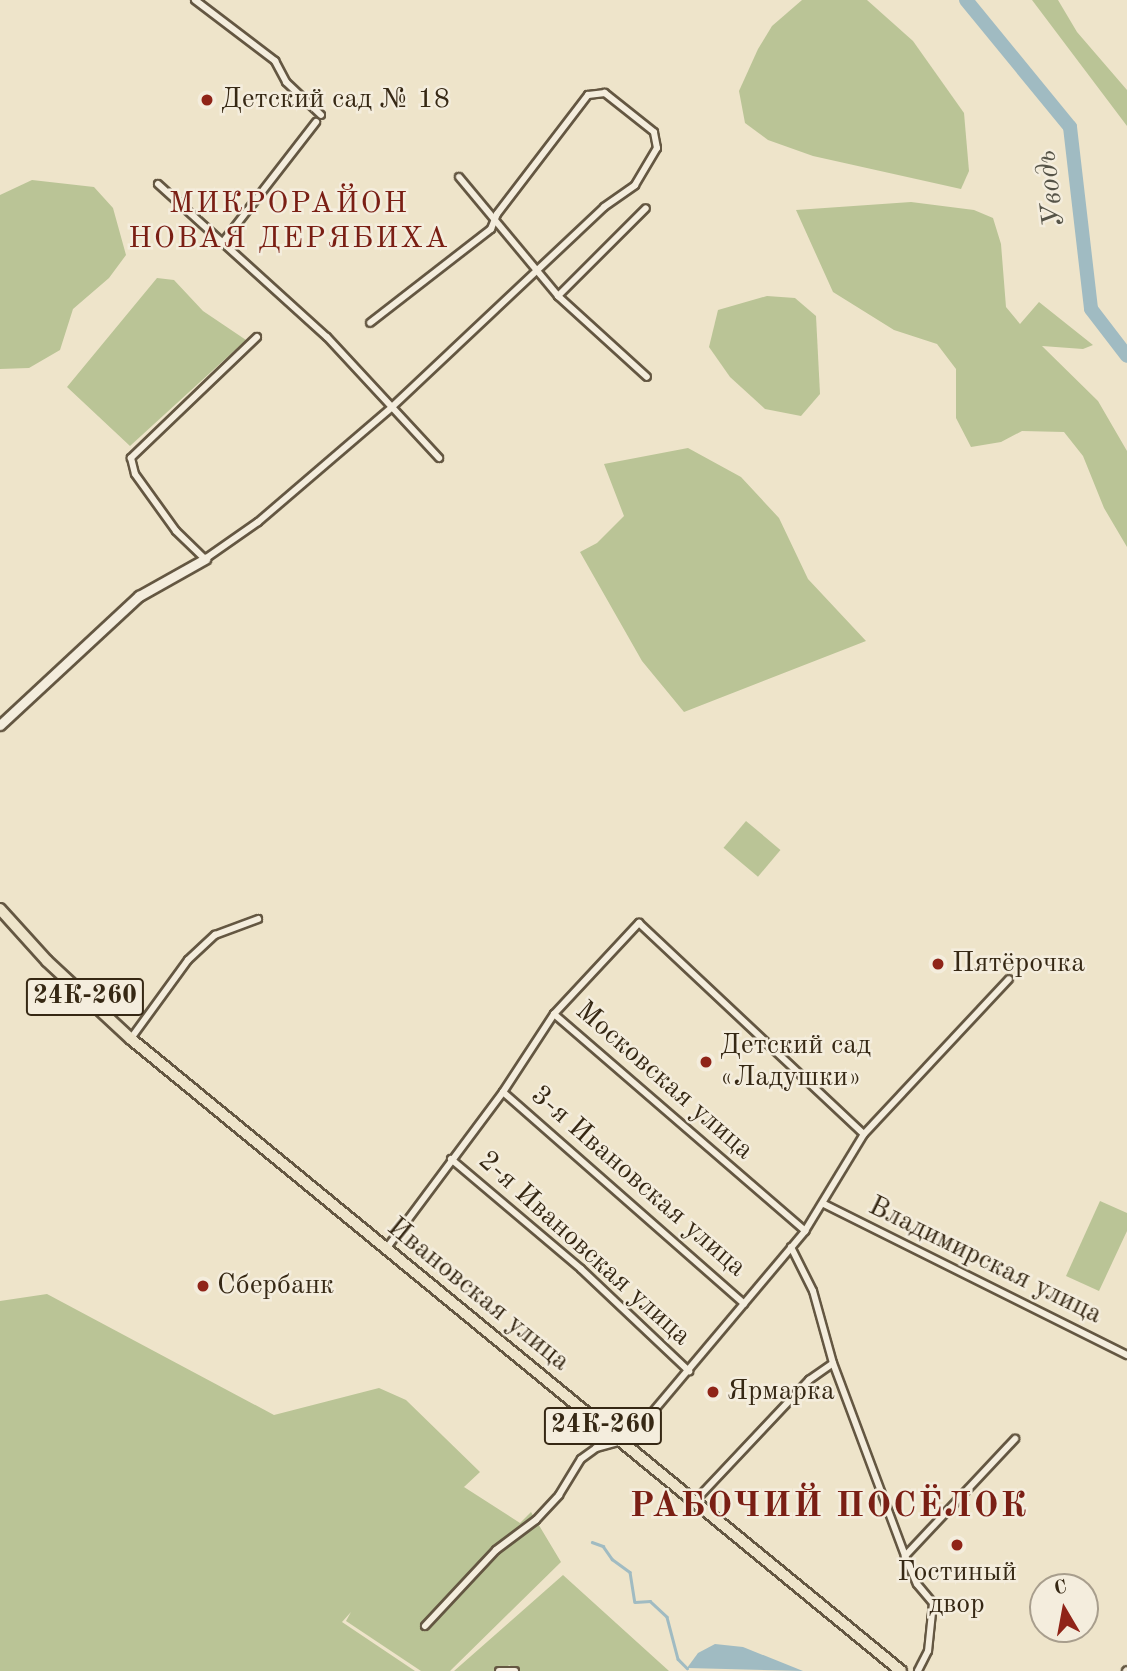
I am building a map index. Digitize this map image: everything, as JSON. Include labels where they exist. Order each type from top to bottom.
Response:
[{"type":"main road","name":"Ивановская улица","points":[[0,907],[157,1060]]},
{"type":"main road","name":"Ивановская улица","points":[[0,907],[56,970],[157,1060],[901,1671]]},
{"type":"street","points":[[195,0],[275,61],[286,82],[318,118],[223,242]]},
{"type":"street","points":[[0,725],[139,596],[205,559],[258,522],[392,407],[604,207],[635,185],[657,148],[654,132],[605,93],[588,95],[494,222],[370,323]]},
{"type":"street","points":[[459,177],[535,272],[647,377]]},
{"type":"street","points":[[158,184],[327,337],[439,458]]},
{"type":"street","points":[[558,296],[646,208]]},
{"type":"street","points":[[205,559],[176,531],[135,474],[131,458],[257,337]]},
{"type":"street","points":[[132,1037],[188,960],[215,935],[258,919]]},
{"type":"street","points":[[554,1014],[639,923],[864,1133]]},
{"type":"street","name":"Владимирская улица","points":[[624,1443],[689,1371],[805,1231],[824,1204],[864,1133],[1009,979]]},
{"type":"street","name":"Московская улица","points":[[386,1249],[503,1092],[554,1014],[805,1231]]},
{"type":"street","name":"3-я Ивановская улица","points":[[503,1092],[744,1304]]},
{"type":"street","name":"2-я Ивановская улица","points":[[451,1159],[581,1269],[689,1371]]},
{"type":"street","name":"Владимирская улица","points":[[824,1204],[1127,1355]]},
{"type":"street","points":[[792,1247],[813,1292],[833,1363],[905,1556],[934,1610],[928,1651],[918,1671]]},
{"type":"street","points":[[694,1502],[809,1380],[833,1363]]},
{"type":"street","points":[[905,1556],[1015,1439]]},
{"type":"street","points":[[425,1626],[496,1550],[536,1520],[559,1494],[581,1459],[596,1448],[624,1443]]},
{"type":"street","points":[[499,1671],[515,1671]]},
{"type":"green space","points":[[802,0],[867,0],[913,41],[964,113],[969,171],[961,189],[813,156],[768,140],[745,123],[739,91],[758,49],[772,26]]},
{"type":"green space","points":[[1032,0],[1058,0],[1077,32],[1127,90],[1127,126]]},
{"type":"green space","points":[[32,180],[94,187],[113,208],[126,255],[109,278],[73,309],[60,350],[29,368],[0,369],[0,195]]},
{"type":"green space","points":[[911,202],[974,210],[993,218],[1001,244],[1006,307],[1020,324],[1039,302],[1093,345],[1083,349],[1042,346],[1098,401],[1127,451],[1127,547],[1104,508],[1083,456],[1064,432],[1022,431],[1001,442],[971,447],[956,418],[956,369],[937,344],[894,330],[833,292],[796,210]]},
{"type":"green space","points":[[157,278],[174,280],[203,311],[246,340],[130,446],[67,387]]},
{"type":"green space","points":[[767,296],[795,298],[816,316],[820,394],[801,416],[765,409],[730,377],[709,347],[718,310]]},
{"type":"green space","points":[[688,448],[741,477],[779,518],[808,579],[866,641],[684,712],[642,661],[580,552],[597,543],[624,516],[604,464]]},
{"type":"green space","points":[[746,821],[780,850],[758,877],[724,848]]},
{"type":"green space","points":[[1100,1201],[1127,1213],[1127,1231],[1099,1291],[1066,1276]]},
{"type":"green space","points":[[47,1294],[274,1415],[379,1388],[406,1400],[480,1472],[449,1501],[464,1487],[520,1523],[531,1512],[561,1562],[450,1671],[421,1671],[346,1621],[351,1612],[342,1622],[415,1671],[0,1671],[0,1301]]},
{"type":"green space","points":[[563,1575],[669,1671],[519,1671],[509,1665],[504,1671],[454,1671]]},
{"type":"water","points":[[715,1644],[743,1647],[803,1671],[687,1668],[698,1653]]},
{"type":"waterway","name":"Уводь","points":[[966,0],[1070,127],[1091,309],[1127,356]]},
{"type":"waterway","points":[[592,1542],[603,1546],[612,1559],[630,1572],[635,1602],[650,1601],[667,1617],[678,1659],[687,1668]]},
{"type":"place","name":"Детский сад № 18","points":[[207,100]]},
{"type":"place","name":"Пятёрочка","points":[[938,964]]},
{"type":"place","name":"Детский сад «Ладушки»","points":[[706,1062]]},
{"type":"place","name":"Сбербанк","points":[[203,1286]]},
{"type":"place","name":"Ярмарка","points":[[713,1392]]},
{"type":"place","name":"Гостиный двор","points":[[957,1545]]},
{"type":"district","name":"МИКРОРАЙОН НОВАЯ ДЕРЯБИХА","points":[[289,221]]},
{"type":"district","name":"РАБОЧИЙ ПОСЁЛОК","points":[[829,1507]]}]
